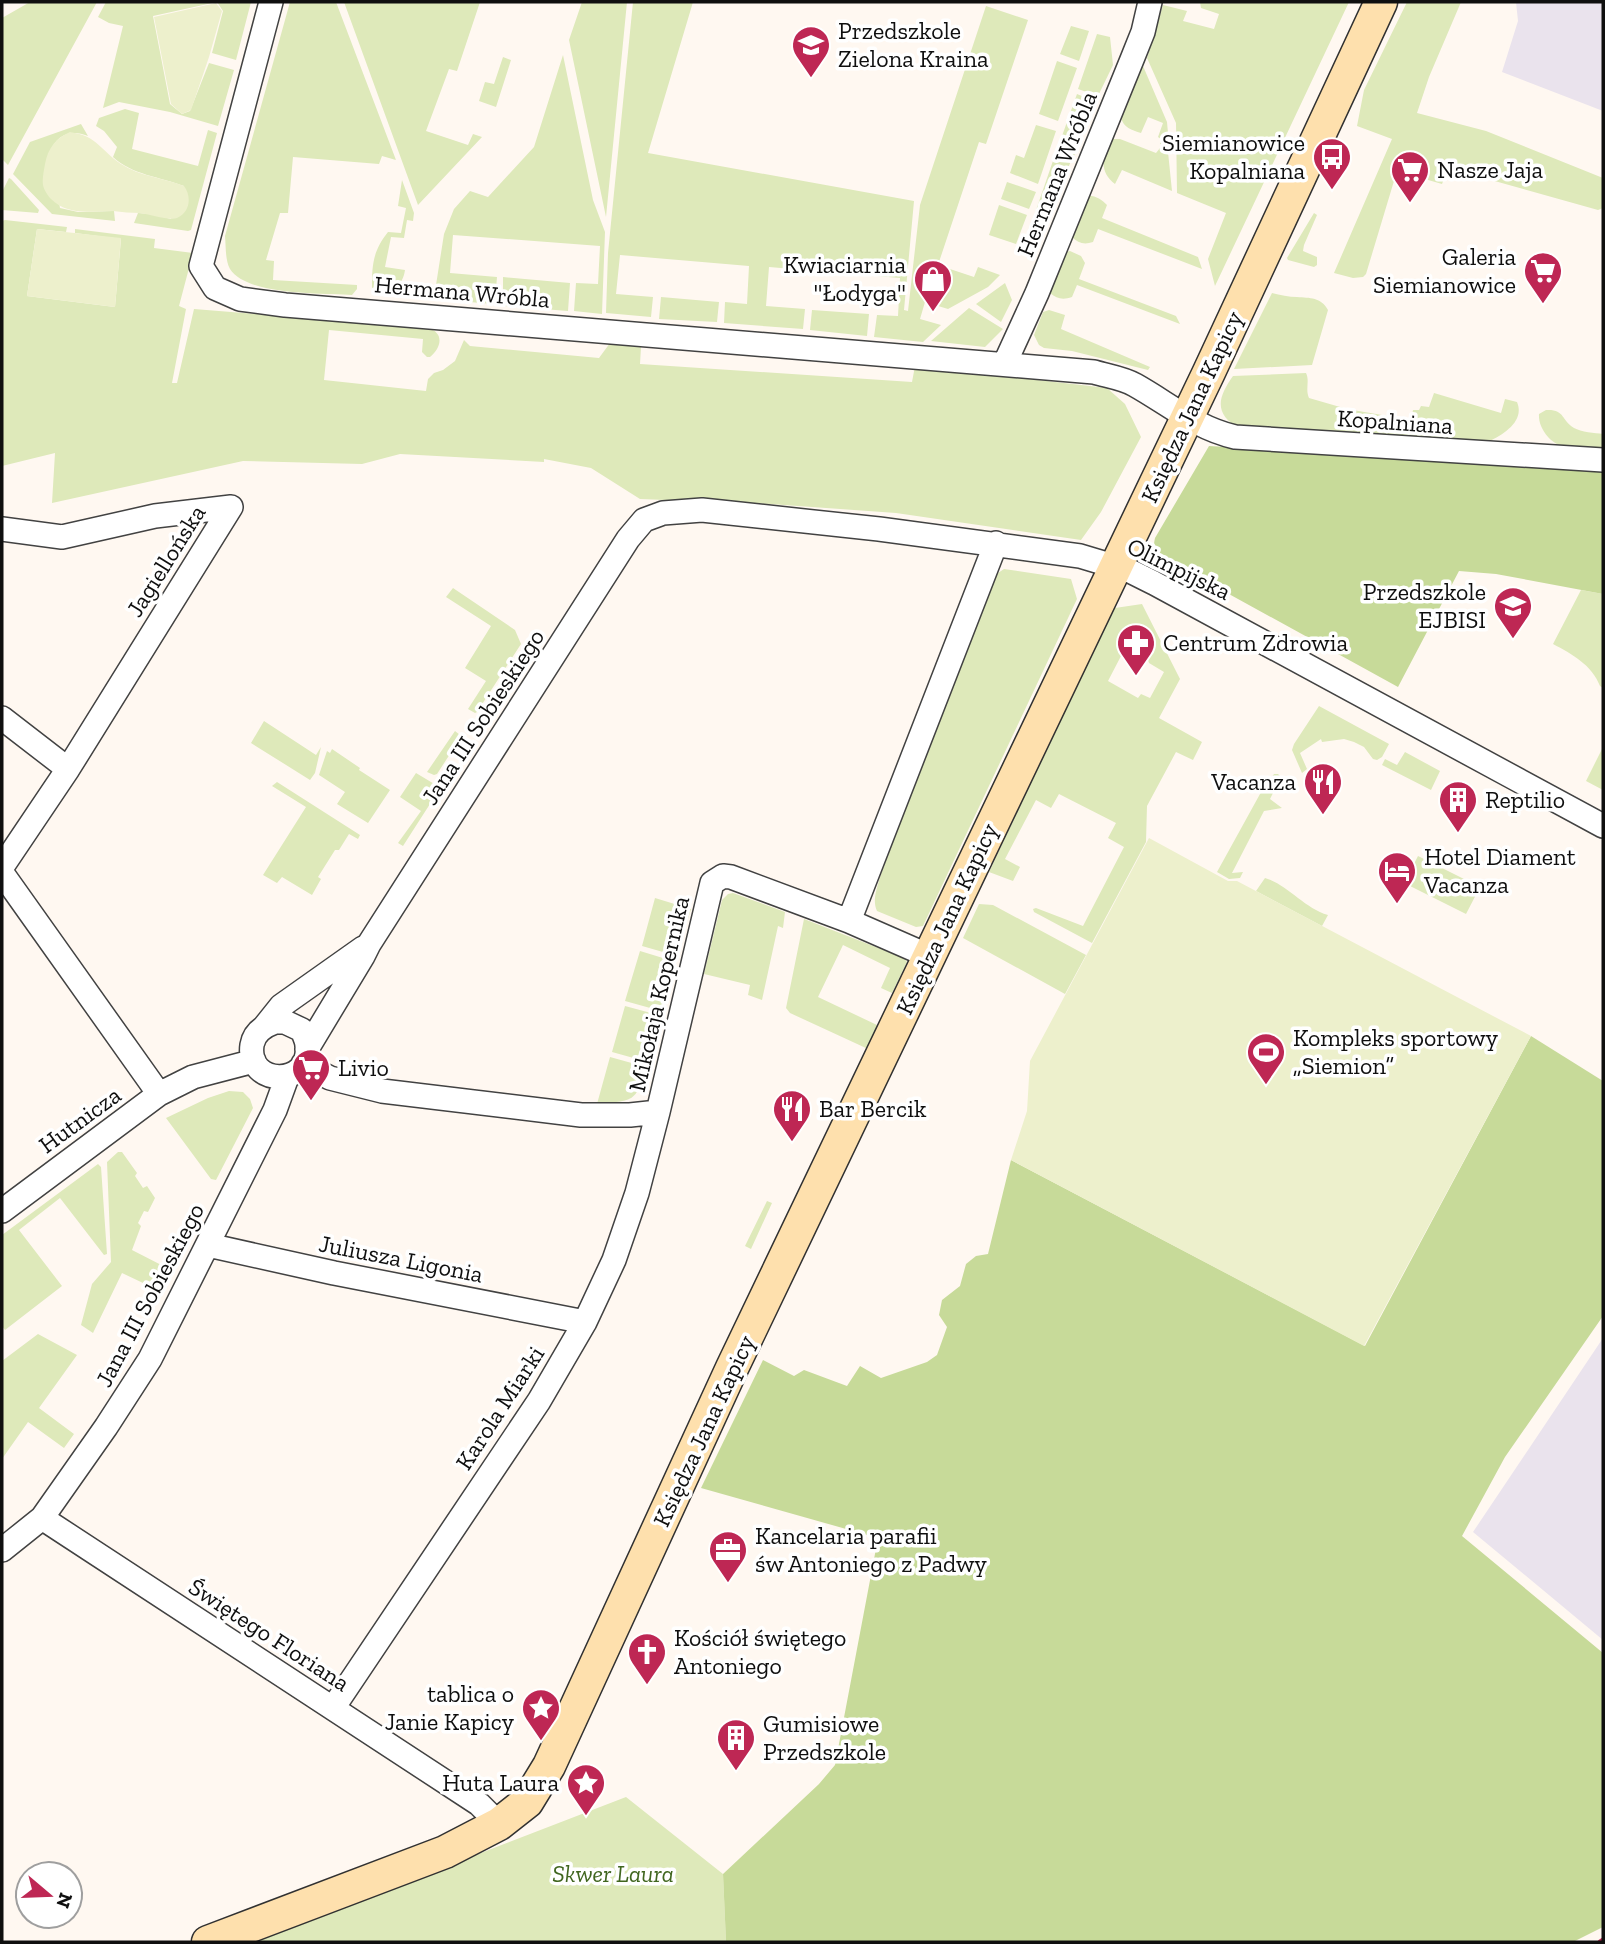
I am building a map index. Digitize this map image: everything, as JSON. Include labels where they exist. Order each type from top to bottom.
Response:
[{"type":"street","name":"Hermana Wróbla","points":[[271,2],[201,266],[215,288],[240,299],[285,305],[1094,372],[1132,383],[1187,418]]},
{"type":"street","name":"Hermana Wróbla","points":[[1005,363],[1037,293],[1133,57],[1143,32],[1150,2]]},
{"type":"street","name":"Księdza Jana Kapicy","points":[[208,1942],[445,1852],[499,1824],[527,1802],[549,1766],[732,1368],[1187,418],[1381,2]]},
{"type":"street","name":"Kopalniana","points":[[1187,418],[1216,433],[1235,437],[1603,460]]},
{"type":"street","name":"Jagiellońska","points":[[2,529],[62,537],[155,516],[230,507],[68,769],[2,867]]},
{"type":"street","name":"Olimpijska","points":[[643,520],[663,513],[702,510],[996,543],[1080,556],[1116,566],[1154,583],[1603,826]]},
{"type":"street","name":"Jana III Sobieskiego","points":[[2,1550],[42,1518],[150,1359],[299,1063],[369,944],[628,539],[643,520]]},
{"type":"street","points":[[849,921],[996,543]]},
{"type":"street","points":[[2,718],[68,769]]},
{"type":"street","points":[[2,873],[159,1094]]},
{"type":"street","name":"Mikołaja Kopernika","points":[[299,1063],[330,1078],[382,1091],[580,1115],[659,1112],[712,883],[723,876],[849,921],[929,956]]},
{"type":"street","name":"Jana III Sobieskiego","points":[[257,1042],[281,1006],[369,944]]},
{"type":"street","points":[[275,1022],[285,1022],[302,1030],[299,1063],[277,1077],[266,1074],[257,1066],[257,1042],[275,1022]]},
{"type":"street","name":"Hutnicza","points":[[2,1211],[159,1094],[192,1077],[203,1065],[257,1042]]},
{"type":"street","name":"Karola Miarki","points":[[333,1708],[539,1401],[585,1322],[614,1260],[638,1193],[659,1112]]},
{"type":"street","name":"Juliusza Ligonia","points":[[208,1245],[334,1273],[585,1322]]},
{"type":"street","name":"Świętego Floriana","points":[[42,1518],[479,1804],[499,1824]]},
{"type":"shaded area","points":[[1516,2],[1603,2],[1603,111],[1502,72],[1518,21]]},
{"type":"shaded area","points":[[1603,1338],[1603,1640],[1473,1532]]},
{"type":"green space","points":[[30,2],[97,2],[8,165],[2,159],[2,18]]},
{"type":"green space","points":[[106,2],[217,2],[153,16],[170,104],[182,114],[190,111],[209,63],[234,70],[218,126],[170,112],[119,102],[103,108],[123,26],[98,17]]},
{"type":"green space","points":[[217,2],[251,2],[236,60],[212,53],[223,11]]},
{"type":"green space","points":[[290,2],[336,2],[396,160],[382,156],[379,164],[293,157],[288,213],[280,213],[266,260],[274,261],[273,280],[357,285],[352,295],[269,289],[239,278],[230,269],[227,261],[225,236]]},
{"type":"green space","points":[[344,2],[480,2],[457,71],[449,69],[426,131],[468,145],[473,134],[482,137],[418,205]]},
{"type":"green space","points":[[582,2],[627,2],[606,217],[569,40]]},
{"type":"green space","points":[[633,2],[693,2],[648,153],[914,201],[904,310],[908,311],[920,205],[986,6],[1028,20],[986,144],[979,142],[938,265],[974,277],[978,267],[1000,275],[988,287],[948,309],[925,302],[920,319],[941,325],[923,342],[874,337],[877,315],[898,316],[900,278],[769,267],[766,306],[805,309],[803,329],[724,323],[725,302],[747,304],[749,266],[620,255],[616,294],[653,297],[651,317],[606,313],[608,253]]},
{"type":"green space","points":[[1200,2],[1349,2],[1215,286],[1208,259],[1226,213],[1177,193],[1176,123],[1147,58],[1163,5],[1187,11],[1183,21],[1214,29],[1219,14],[1201,8]]},
{"type":"green space","points":[[1407,2],[1461,2],[1429,77],[1417,113],[1486,131],[1603,178],[1603,208],[1598,210],[1448,168],[1442,184],[1397,171],[1366,274],[1353,278],[1334,273],[1392,139],[1357,126],[1364,90]]},
{"type":"green space","points":[[216,3],[222,11],[209,57],[191,110],[182,114],[171,104],[154,17]]},
{"type":"green space","points":[[1071,26],[1089,31],[1079,61],[1060,54]]},
{"type":"green space","points":[[1097,34],[1110,37],[1113,65],[1098,96],[1078,89]]},
{"type":"green space","points":[[563,55],[593,200],[605,232],[602,314],[574,311],[576,283],[598,284],[600,246],[453,235],[450,273],[497,277],[495,302],[446,300],[439,294],[436,285],[444,234],[454,209],[470,191],[488,197],[534,147]]},
{"type":"green space","points":[[503,57],[511,60],[496,107],[479,101],[485,82],[494,84]]},
{"type":"green space","points":[[1057,61],[1077,68],[1058,121],[1039,114]]},
{"type":"green space","points":[[1143,66],[1167,122],[1169,144],[1160,144],[1162,140],[1158,137],[1163,123],[1148,117],[1141,133],[1128,128],[1122,121],[1121,117]]},
{"type":"green space","points":[[1077,94],[1096,102],[1074,156],[1057,150]]},
{"type":"green space","points":[[125,109],[139,113],[132,149],[198,166],[208,130],[217,133],[191,230],[134,223],[138,213],[171,219],[184,186],[138,172],[113,157],[117,147],[104,131],[96,126],[99,118]]},
{"type":"green space","points":[[81,124],[88,136],[76,133],[65,135],[56,141],[50,152],[60,208],[78,212],[114,211],[115,221],[52,214],[13,174],[30,142]]},
{"type":"green space","points":[[1036,125],[1056,131],[1038,184],[1010,173],[1016,155],[1024,158]]},
{"type":"green space","points":[[70,132],[93,140],[128,168],[184,186],[189,199],[185,212],[170,219],[140,213],[72,210],[58,204],[44,189],[44,169],[53,144]]},
{"type":"green space","points":[[1113,139],[1120,139],[1156,153],[1160,148],[1168,152],[1172,191],[1122,170],[1115,184],[1104,168],[1104,157]]},
{"type":"green space","points":[[1055,155],[1071,161],[1047,218],[1035,213]]},
{"type":"green space","points":[[9,178],[39,210],[38,213],[2,210],[2,192]]},
{"type":"green space","points":[[402,180],[414,213],[413,221],[407,220],[404,238],[391,237],[385,267],[405,270],[404,276],[394,290],[372,295],[373,269],[378,247],[388,232],[401,233],[406,208],[398,206]]},
{"type":"green space","points":[[1007,182],[1036,192],[1029,209],[1001,199]]},
{"type":"green space","points":[[1087,196],[1098,198],[1107,205],[1102,218],[1198,257],[1202,269],[1098,229],[1093,242],[1077,241],[1072,237],[1072,232]]},
{"type":"green space","points":[[999,205],[1027,215],[1016,244],[989,235]]},
{"type":"green space","points":[[1314,213],[1317,215],[1303,251],[1317,257],[1317,265],[1314,267],[1287,258]]},
{"type":"green space","points":[[2,221],[67,227],[66,232],[37,229],[27,296],[115,307],[121,239],[75,233],[75,229],[155,239],[154,248],[193,253],[179,306],[186,309],[172,383],[177,383],[194,309],[428,328],[439,337],[437,349],[427,357],[422,352],[423,339],[329,330],[324,380],[426,391],[428,379],[455,361],[464,340],[470,346],[599,358],[610,343],[641,347],[640,364],[912,382],[915,366],[1107,388],[1125,404],[1141,437],[1101,512],[1081,540],[896,513],[770,504],[640,499],[591,468],[544,459],[544,462],[400,454],[362,464],[243,461],[52,503],[55,453],[2,466]]},
{"type":"green space","points":[[37,229],[121,238],[115,307],[27,296]]},
{"type":"green space","points":[[1070,251],[1081,256],[1085,263],[1079,279],[1176,316],[1180,324],[1077,285],[1072,297],[1060,298],[1053,295],[1050,288],[1065,252]]},
{"type":"green space","points":[[503,277],[570,283],[568,311],[504,306]]},
{"type":"green space","points":[[1005,283],[1012,300],[1001,322],[976,304]]},
{"type":"green space","points":[[1272,293],[1315,299],[1328,310],[1312,365],[1234,369]]},
{"type":"green space","points":[[661,297],[719,302],[717,322],[659,319]]},
{"type":"green space","points":[[969,308],[1003,329],[985,347],[931,341]]},
{"type":"green space","points":[[812,310],[869,314],[867,336],[810,330]]},
{"type":"green space","points":[[1049,310],[1065,315],[1061,329],[1150,367],[1148,370],[1072,351],[1044,348],[1039,345],[1034,335],[1043,312]]},
{"type":"green space","points":[[1306,373],[1309,398],[1347,409],[1411,420],[1413,410],[1419,410],[1421,406],[1429,407],[1434,393],[1501,413],[1505,399],[1517,402],[1518,415],[1507,431],[1490,441],[1240,429],[1225,417],[1222,411],[1224,391],[1233,376]]},
{"type":"green space","points":[[1546,410],[1557,411],[1577,429],[1603,434],[1603,447],[1576,448],[1557,444],[1542,429],[1539,414]]},
{"type":"green space","points":[[1209,446],[1603,468],[1603,594],[1496,574],[1459,571],[1398,687],[1158,554],[1154,548],[1155,538]]},
{"type":"green space","points":[[1004,569],[1071,579],[1077,599],[923,926],[916,927],[877,911],[876,890],[989,579]]},
{"type":"green space","points":[[453,588],[515,630],[521,644],[475,713],[468,709],[486,681],[465,668],[491,626],[446,597]]},
{"type":"green space","points":[[1581,590],[1603,594],[1603,688],[1587,666],[1553,644]]},
{"type":"green space","points":[[1142,604],[1180,679],[1159,718],[1202,742],[1193,760],[1176,752],[1147,806],[1146,842],[1092,943],[1033,909],[1083,926],[1124,847],[1108,838],[1116,823],[1059,794],[1051,808],[1036,800],[1005,859],[1020,867],[1013,881],[989,872],[1115,608]],"holes":[[[1132,652],[1164,672],[1150,698],[1141,694],[1138,698],[1108,681],[1121,656]]]},
{"type":"green space","points":[[1319,706],[1389,744],[1382,757],[1373,759],[1364,747],[1344,739],[1322,742],[1321,739],[1300,753],[1307,769],[1302,773],[1292,750]]},
{"type":"green space","points":[[264,721],[316,755],[321,747],[315,773],[310,780],[251,743]]},
{"type":"green space","points":[[455,731],[461,737],[437,774],[427,772]]},
{"type":"green space","points":[[1603,747],[1603,790],[1586,781]]},
{"type":"green space","points":[[332,749],[390,790],[368,823],[337,804],[345,792],[319,775],[327,751],[330,753]]},
{"type":"green space","points":[[1405,752],[1440,771],[1431,790],[1382,765],[1385,759],[1397,765]]},
{"type":"green space","points":[[416,773],[436,785],[437,793],[403,846],[398,843],[421,811],[400,797]]},
{"type":"green space","points":[[1274,774],[1281,777],[1270,799],[1282,808],[1264,811],[1232,873],[1243,872],[1240,878],[1229,879],[1217,872]]},
{"type":"green space","points":[[277,782],[360,835],[358,839],[349,834],[339,850],[335,850],[318,877],[321,879],[312,895],[282,877],[277,883],[263,875],[306,807],[272,786]]},
{"type":"green space","name":"Kompleks sportowy „Siemion”","points":[[1149,838],[1228,881],[1237,881],[1531,1036],[1364,1346],[1011,1160],[1027,1111],[1030,1061]]},
{"type":"green space","points":[[1418,856],[1480,887],[1466,914],[1404,883]]},
{"type":"green space","points":[[1265,878],[1328,915],[1322,926],[1256,891]]},
{"type":"green space","points":[[733,893],[785,912],[783,928],[778,926],[762,1000],[748,995],[750,985],[704,974],[722,900]]},
{"type":"green space","points":[[655,898],[691,909],[677,956],[642,946]]},
{"type":"green space","points":[[979,904],[993,905],[1086,955],[1065,994],[963,938]]},
{"type":"green space","points":[[804,919],[904,958],[907,962],[892,993],[881,988],[890,968],[843,945],[818,997],[877,1025],[868,1049],[790,1013],[786,1008]]},
{"type":"green space","points":[[640,951],[676,962],[661,1011],[625,1001]]},
{"type":"green space","points":[[625,1006],[662,1016],[648,1062],[612,1052]]},
{"type":"green space","points":[[1531,1036],[1603,1081],[1603,1316],[1505,1457],[1462,1536],[1603,1653],[1603,1927],[1573,1942],[726,1942],[723,1874],[819,1784],[835,1765],[878,1538],[701,1488],[763,1360],[794,1376],[804,1370],[847,1386],[860,1366],[881,1378],[927,1362],[937,1355],[947,1327],[939,1315],[942,1300],[960,1286],[966,1264],[976,1256],[988,1254],[1011,1160],[1365,1346]]},
{"type":"green space","points":[[610,1057],[646,1067],[639,1088],[631,1098],[597,1104]]},
{"type":"green space","points":[[229,1091],[243,1092],[250,1099],[253,1108],[216,1180],[211,1179],[166,1118]]},
{"type":"green space","points":[[118,1152],[122,1152],[137,1173],[135,1176],[143,1188],[147,1186],[155,1198],[138,1223],[141,1226],[132,1250],[173,1271],[162,1292],[122,1273],[93,1333],[81,1325],[92,1284],[111,1262],[107,1162]]},
{"type":"green space","points":[[98,1164],[101,1167],[107,1254],[104,1255],[60,1198],[19,1230],[62,1286],[5,1330],[2,1326],[2,1235]]},
{"type":"green space","points":[[767,1201],[772,1203],[751,1249],[745,1246]]},
{"type":"green space","points":[[38,1334],[77,1355],[39,1408],[74,1434],[64,1448],[28,1422],[2,1459],[2,1361]]},
{"type":"green space","name":"Skwer Laura","points":[[626,1797],[723,1874],[726,1942],[250,1942]]},
{"type":"place","name":"Przedszkole Zielona Kraina","points":[[811,79]]},
{"type":"place","name":"Siemianowice Kopalniana","points":[[1332,191]]},
{"type":"place","name":"Nasze Jaja","points":[[1410,204]]},
{"type":"place","name":"Galeria Siemianowice","points":[[1543,305]]},
{"type":"place","name":"Kwiaciarnia \"Łodyga\"","points":[[933,313]]},
{"type":"place","name":"Przedszkole EJBISI","points":[[1513,640]]},
{"type":"place","name":"Centrum Zdrowia","points":[[1136,677]]},
{"type":"place","name":"Vacanza","points":[[1323,816]]},
{"type":"place","name":"Reptilio","points":[[1458,834]]},
{"type":"place","name":"Hotel Diament Vacanza","points":[[1397,905]]},
{"type":"place","name":"Kompleks sportowy „Siemion”","points":[[1266,1086]]},
{"type":"place","name":"Livio","points":[[311,1102]]},
{"type":"place","name":"Bar Bercik","points":[[792,1143]]},
{"type":"place","name":"Kancelaria parafii św Antoniego z Padwy","points":[[728,1584]]},
{"type":"place","name":"Kościół świętego Antoniego","points":[[647,1686]]},
{"type":"place","name":"tablica o Janie Kapicy","points":[[541,1742]]},
{"type":"place","name":"Gumisiowe Przedszkole","points":[[736,1772]]},
{"type":"place","name":"Huta Laura","points":[[586,1817]]}]
